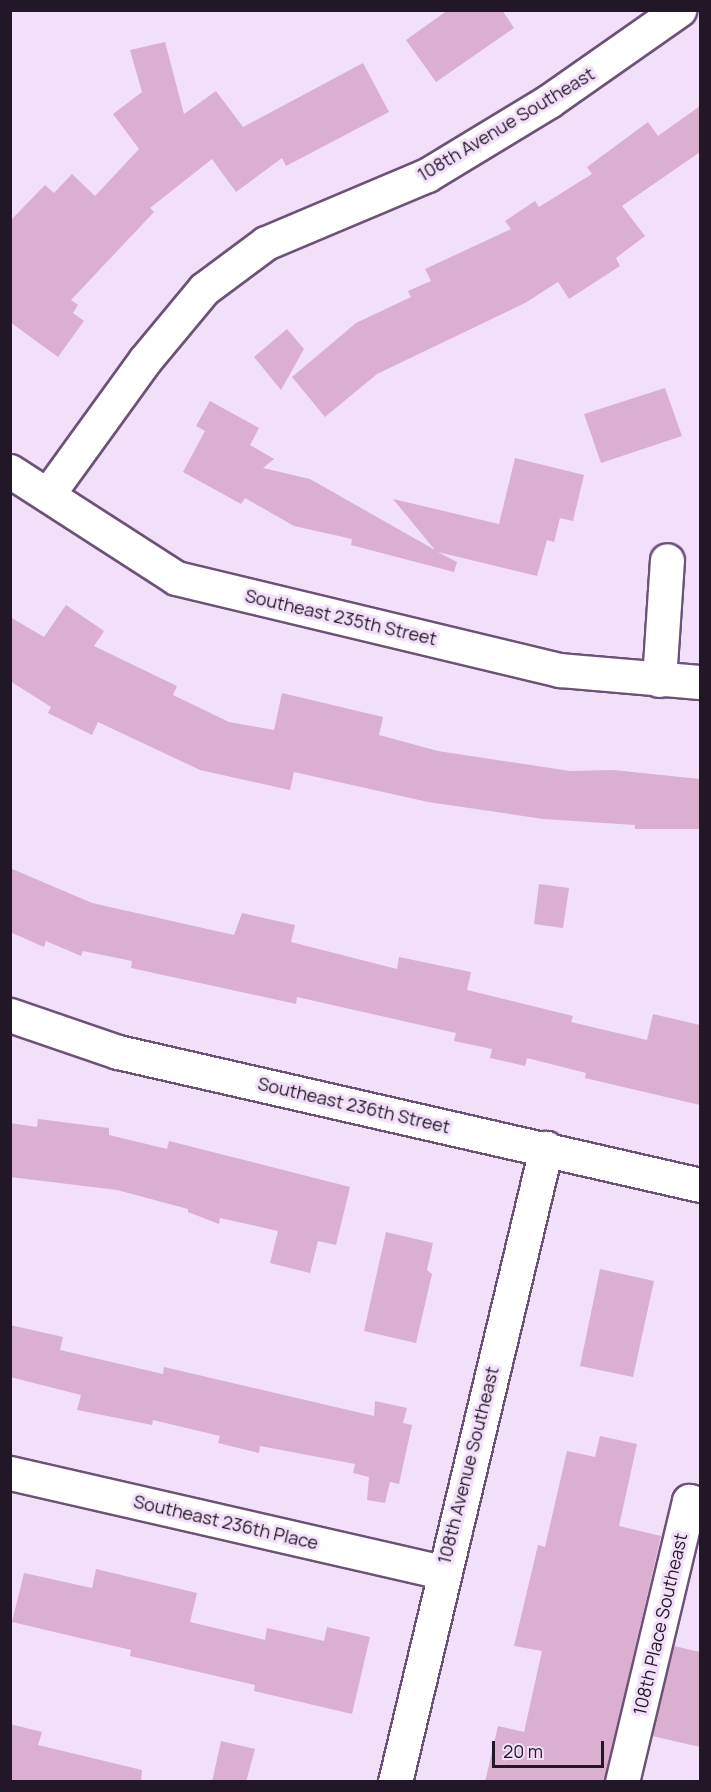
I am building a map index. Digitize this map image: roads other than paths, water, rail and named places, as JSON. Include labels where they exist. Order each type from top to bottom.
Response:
[{"type":"street","name":"108th Avenue Southeast","points":[[48,494],[145,360],[204,289],[266,243],[427,174],[549,101],[658,17]]},
{"type":"street","name":"Southeast 235th Street","points":[[10,471],[176,578],[560,670],[700,682]]},
{"type":"street","points":[[659,680],[667,560]]},
{"type":"street","name":"Southeast 236th Street","points":[[10,1015],[118,1052],[700,1185]]},
{"type":"street","name":"108th Avenue Southeast","points":[[395,1782],[442,1572],[546,1148]]},
{"type":"street","name":"Southeast 236th Place","points":[[10,1473],[442,1572]]},
{"type":"street","name":"108th Place Southeast","points":[[622,1782],[695,1502]]}]
